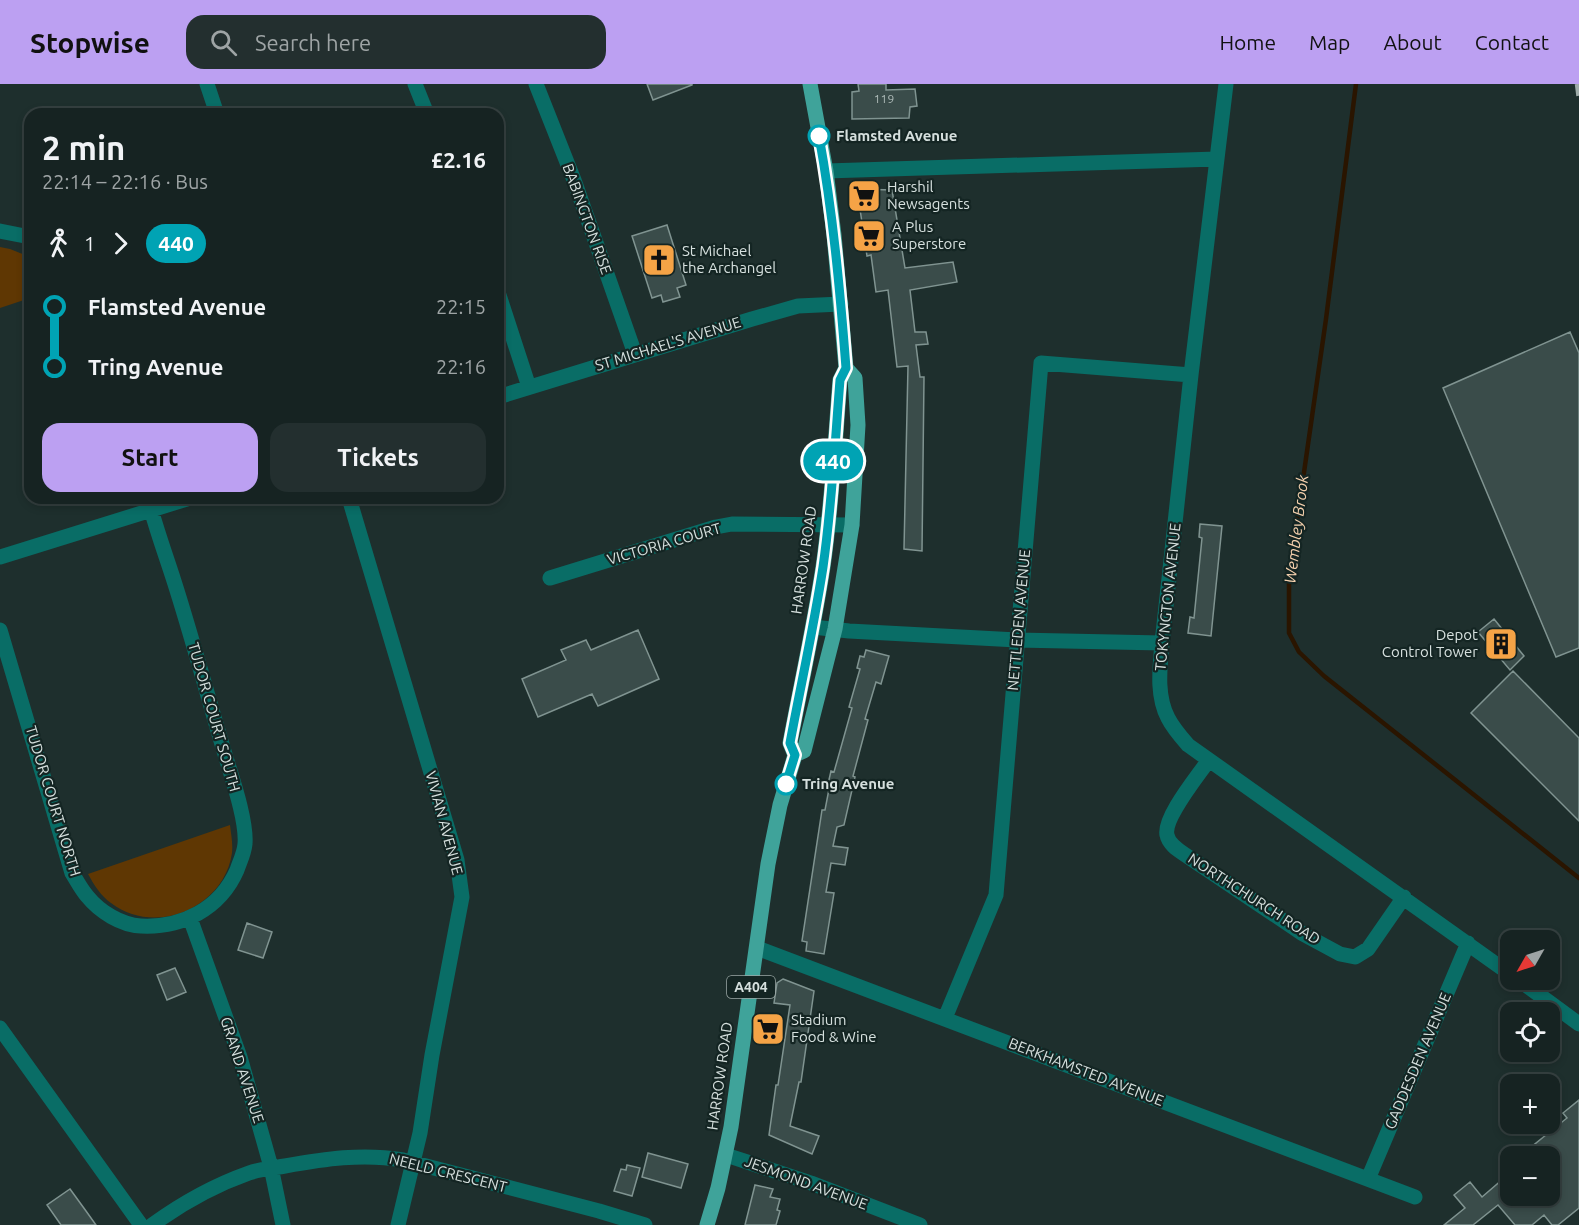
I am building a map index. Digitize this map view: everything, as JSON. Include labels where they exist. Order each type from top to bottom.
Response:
[{"type":"main road","name":"HARROW ROAD","points":[[707,1225],[726,1155],[731,1127],[770,852],[780,805],[795,755],[790,743],[813,627],[828,524],[840,380],[846,368],[826,171],[810,84]]},
{"type":"main road","name":"HARROW ROAD","points":[[795,755],[804,751],[835,629],[852,525],[858,425],[855,378],[846,368]]},
{"type":"street","points":[[207,84],[215,108]]},
{"type":"street","points":[[415,84],[425,108]]},
{"type":"street","name":"BABINGTON RISE","points":[[536,84],[574,180],[635,354]]},
{"type":"street","name":"TOKYNGTON AVENUE","points":[[1226,84],[1162,643],[1160,679],[1162,703],[1167,718],[1188,745],[1208,761],[1500,967]]},
{"type":"street","points":[[826,171],[1217,159]]},
{"type":"street","points":[[0,231],[24,236]]},
{"type":"street","name":"ST MICHAEL'S AVENUE","points":[[504,395],[798,306],[841,304]]},
{"type":"street","points":[[504,310],[529,387]]},
{"type":"street","name":"NETTLEDEN AVENUE","points":[[945,1018],[996,895],[1041,363],[1191,375]]},
{"type":"street","points":[[0,558],[150,504]]},
{"type":"street","name":"TUDOR COURT SOUTH","points":[[150,504],[244,826],[243,854],[233,878],[224,892],[211,905],[190,918]]},
{"type":"street","name":"VIVIAN AVENUE","points":[[351,504],[457,860],[462,897],[432,1055],[420,1133],[398,1225]]},
{"type":"street","name":"VICTORIA COURT","points":[[550,578],[732,524],[852,525]]},
{"type":"street","points":[[813,627],[849,632],[1017,640],[1162,643]]},
{"type":"street","name":"TUDOR COURT NORTH","points":[[0,630],[72,873],[87,897],[105,913],[121,922],[139,926],[163,926],[190,918]]},
{"type":"street","name":"NORTHCHURCH ROAD","points":[[1208,761],[1174,809],[1168,823],[1167,836],[1173,845],[1190,858],[1303,934],[1340,954],[1355,957],[1368,949],[1404,897]]},
{"type":"street","name":"GRAND AVENUE","points":[[190,918],[240,1057],[271,1167],[283,1225]]},
{"type":"street","name":"GADDESDEN AVENUE","points":[[1368,1179],[1468,943]]},
{"type":"street","name":"BERKHAMSTED AVENUE","points":[[757,948],[1415,1197]]},
{"type":"street","points":[[1533,990],[1579,1024]]},
{"type":"street","points":[[0,1028],[141,1225]]},
{"type":"street","name":"JESMOND AVENUE","points":[[726,1155],[811,1183],[920,1225]]},
{"type":"street","name":"NEELD CRESCENT","points":[[152,1225],[223,1183],[252,1172],[338,1157],[386,1157],[599,1211],[645,1225]]},
{"type":"shaded area","points":[[0,247],[24,255],[24,300],[0,308]]},
{"type":"shaded area","points":[[230,825],[232,853],[226,872],[216,889],[202,902],[185,911],[167,917],[147,917],[129,913],[104,897],[88,874]]},
{"type":"building","points":[[647,84],[692,84],[692,85],[653,100]]},
{"type":"building","points":[[858,84],[886,84],[886,90],[915,89],[917,106],[910,107],[909,118],[852,119],[852,92],[859,91]]},
{"type":"building","points":[[857,189],[892,190],[905,268],[953,262],[957,282],[910,290],[915,332],[926,332],[928,344],[916,345],[920,377],[924,377],[922,551],[904,549],[908,366],[897,367],[888,290],[876,292],[871,255],[867,256]]},
{"type":"building","name":"St Michael the Archangel","points":[[667,225],[686,285],[677,288],[680,297],[663,302],[661,295],[652,298],[632,236]]},
{"type":"building","points":[[1570,332],[1579,353],[1579,648],[1556,657],[1443,388]]},
{"type":"building","points":[[1200,524],[1222,526],[1211,636],[1188,633],[1190,617],[1194,618],[1202,538],[1199,537]]},
{"type":"building","name":"Depot Control Tower","points":[[1494,619],[1524,656],[1510,670],[1478,632]]},
{"type":"building","points":[[638,630],[659,679],[598,706],[592,694],[538,717],[522,679],[566,660],[561,650],[586,640],[591,650]]},
{"type":"building","points":[[866,650],[889,656],[881,684],[876,682],[865,719],[868,720],[853,776],[855,777],[844,825],[837,827],[833,846],[848,848],[845,865],[831,863],[826,892],[834,893],[824,954],[806,951],[807,942],[802,941],[822,810],[825,810],[831,771],[834,772],[852,708],[849,707],[860,669],[857,668],[860,656],[864,657]]},
{"type":"building","points":[[1513,671],[1579,738],[1579,821],[1471,713]]},
{"type":"building","points":[[247,923],[272,932],[263,958],[238,950]]},
{"type":"building","points":[[175,968],[186,992],[167,1000],[157,975]]},
{"type":"building","points":[[783,979],[814,991],[801,1082],[799,1082],[790,1126],[819,1136],[812,1154],[769,1135],[790,1005],[774,1003],[777,983]]},
{"type":"building","points":[[1579,1100],[1579,1208],[1558,1225],[1552,1225],[1544,1215],[1532,1225],[1515,1225],[1498,1205],[1473,1225],[1444,1225],[1465,1208],[1454,1195],[1470,1182],[1482,1197],[1500,1182],[1500,1206],[1560,1206],[1560,1146],[1532,1146],[1547,1134],[1560,1134],[1560,1124],[1567,1118],[1563,1113]]},
{"type":"building","points":[[648,1153],[688,1164],[681,1188],[642,1177]]},
{"type":"building","points":[[627,1165],[640,1168],[632,1196],[614,1191],[621,1169],[626,1170]]},
{"type":"building","points":[[755,1185],[773,1189],[770,1197],[780,1199],[777,1210],[780,1211],[776,1225],[745,1225]]},
{"type":"building","points":[[70,1189],[96,1225],[61,1225],[47,1205]]},
{"type":"waterway","name":"Wembley Brook","points":[[1356,84],[1326,319],[1289,577],[1289,633],[1299,652],[1324,676],[1579,878]]},
{"type":"railway","points":[[1577,84],[1579,100]]},
{"type":"bus line","name":"440","points":[[786,784],[795,755],[790,743],[823,567],[840,380],[846,368],[834,235],[819,136]]},
{"type":"place","name":"Flamsted Avenue","points":[[819,136]]},
{"type":"place","name":"Harshil Newsagents","points":[[864,196]]},
{"type":"place","name":"A Plus Superstore","points":[[869,236]]},
{"type":"place","name":"St Michael the Archangel","points":[[659,260]]},
{"type":"place","name":"Depot Control Tower","points":[[1501,644]]},
{"type":"place","name":"Tring Avenue","points":[[786,784]]},
{"type":"place","name":"Stadium Food & Wine","points":[[768,1029]]}]
